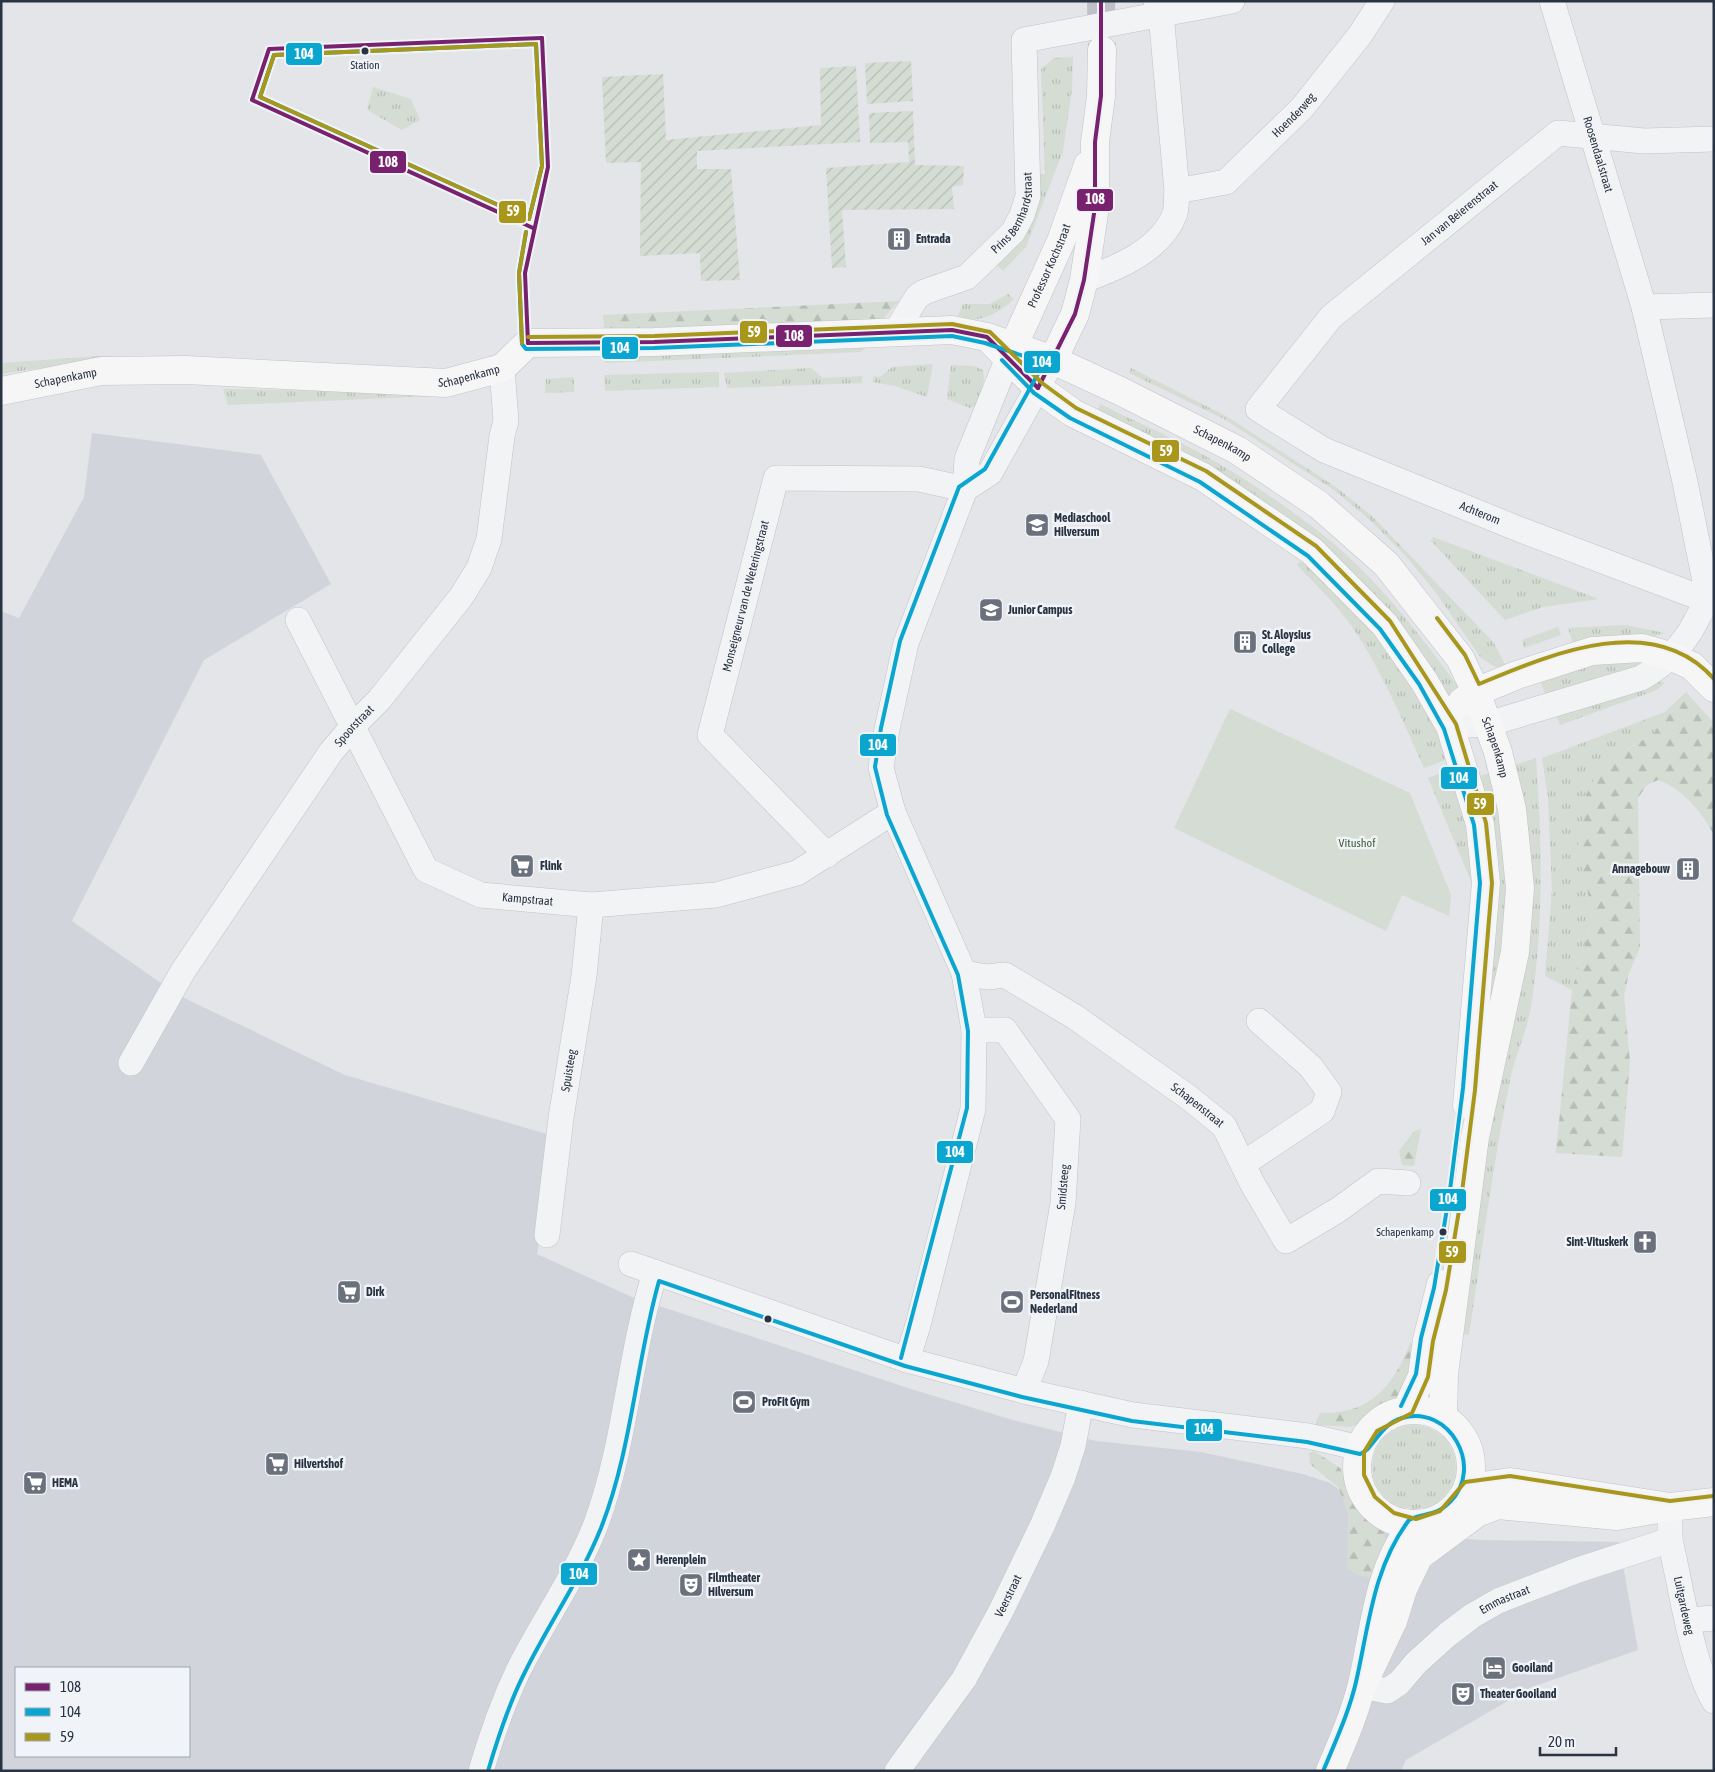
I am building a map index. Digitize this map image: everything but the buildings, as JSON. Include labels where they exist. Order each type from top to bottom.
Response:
[{"type":"main road","name":"Professor Kochstraat","points":[[1053,360],[1075,314],[1084,280],[1095,207],[1095,142],[1101,96],[1102,50]]},
{"type":"main road","name":"Professor Kochstraat","points":[[1010,352],[1061,241],[1095,142]]},
{"type":"main road","name":"Schapenkamp","points":[[1,391],[102,371],[186,370],[446,383],[502,368],[528,343],[654,342],[952,330],[987,337],[1010,352],[1038,388],[1074,413],[1203,476],[1312,551],[1385,625],[1447,720],[1480,824],[1486,883],[1469,1089],[1456,1191],[1440,1289],[1427,1340],[1422,1376],[1408,1410]]},
{"type":"main road","name":"Schapenkamp","points":[[1010,352],[1053,360],[1120,390],[1237,450],[1320,505],[1386,564],[1460,658],[1476,692],[1498,752],[1512,809],[1520,888],[1515,952],[1475,1137],[1444,1374],[1443,1417]]},
{"type":"main road","points":[[1447,720],[1476,692],[1517,675],[1592,651],[1642,648],[1670,656],[1692,666],[1714,688]]},
{"type":"main road","points":[[1408,1410],[1426,1410],[1443,1417],[1454,1425],[1468,1446],[1472,1472],[1468,1488],[1459,1502],[1447,1514],[1433,1522],[1413,1524],[1393,1520],[1377,1511],[1367,1500],[1358,1477],[1360,1448],[1376,1423],[1391,1414],[1408,1410]]},
{"type":"main road","points":[[1468,1488],[1503,1482],[1517,1483],[1670,1506]]},
{"type":"main road","points":[[1330,1771],[1362,1686],[1393,1621],[1403,1590],[1419,1556],[1484,1509],[1498,1505],[1617,1516],[1670,1506],[1714,1502]]},
{"type":"main road","points":[[1362,1686],[1386,1575],[1398,1544],[1413,1524]]},
{"type":"street","points":[[1084,280],[1110,271],[1139,254],[1167,230],[1175,212],[1177,190],[1159,8],[1232,1]]},
{"type":"street","name":"Hoenderweg","points":[[1177,190],[1226,182],[1302,108],[1360,35],[1382,1]]},
{"type":"street","name":"Roosendaalstraat","points":[[1552,1],[1644,307],[1711,600]]},
{"type":"street","name":"Prins Bernhardstraat","points":[[896,332],[917,297],[924,292],[966,278],[1013,232],[1022,215],[1028,196],[1024,40],[1159,8]]},
{"type":"street","name":"Jan van Beierenstraat","points":[[1258,409],[1331,317],[1558,133],[1644,141],[1714,139]]},
{"type":"street","points":[[1644,307],[1714,305]]},
{"type":"street","points":[[906,1360],[918,1325],[973,1109],[974,1030],[964,973],[893,812],[880,768],[886,729],[906,643],[965,489],[967,459],[1010,352]]},
{"type":"street","name":"Professor Kochstraat","points":[[1038,388],[1053,360]]},
{"type":"street","name":"Spoorstraat","points":[[131,1063],[182,972],[331,752],[352,726],[380,700],[461,598],[479,568],[489,539],[502,436],[506,422],[502,368]]},
{"type":"street","points":[[965,489],[990,473],[1038,388]]},
{"type":"street","name":"Achterom","points":[[1258,409],[1324,450],[1521,530],[1711,600]]},
{"type":"street","name":"Monseigneur van de Weteringstraat","points":[[827,855],[710,735],[776,478],[919,479],[965,489]]},
{"type":"street","points":[[1447,720],[1488,724],[1641,678],[1657,669],[1670,656],[1688,635],[1696,618],[1711,600]]},
{"type":"street","name":"Kampstraat","points":[[298,620],[426,870],[481,895],[591,905],[716,895],[797,874],[893,812]]},
{"type":"street","name":"Spuisteeg","points":[[547,1235],[561,1118],[584,976],[591,905]]},
{"type":"street","name":"Schapenstraat","points":[[964,973],[987,978],[1005,975],[1075,1017],[1188,1097],[1224,1126],[1252,1183],[1286,1241],[1338,1210],[1381,1171],[1408,1183]]},
{"type":"street","points":[[1244,1164],[1322,1111],[1330,1092],[1311,1066],[1258,1021]]},
{"type":"street","name":"Smidsteeg","points":[[974,1030],[1005,1030],[1068,1119],[1061,1212],[1036,1361],[1024,1392]]},
{"type":"street","points":[[631,1264],[906,1360],[1024,1392],[1133,1414],[1308,1436],[1360,1448]]},
{"type":"street","points":[[481,1771],[506,1700],[519,1671],[578,1566],[598,1516],[612,1469],[644,1309],[655,1273]]},
{"type":"street","name":"Veerstraat","points":[[897,1771],[964,1679],[1001,1611],[1044,1524],[1063,1477],[1073,1446],[1081,1403]]},
{"type":"street","name":"Luitgardeweg","points":[[1670,1506],[1670,1540],[1688,1620],[1707,1689],[1714,1701]]},
{"type":"street","name":"Emmastraat","points":[[1362,1686],[1387,1691],[1399,1683],[1416,1663],[1447,1635],[1472,1616],[1498,1601],[1578,1570],[1670,1540]]},
{"type":"street","points":[[1688,1620],[1714,1618]]},
{"type":"shaded area","points":[[92,433],[261,455],[331,584],[204,660],[72,921],[178,995],[345,1075],[557,1137],[537,1254],[632,1297],[908,1388],[1013,1420],[1096,1441],[1201,1452],[1303,1474],[1330,1483],[1379,1519],[1424,1536],[1483,1540],[1619,1542],[1638,1650],[1532,1687],[1406,1760],[1401,1771],[1,1771],[1,611],[19,618],[84,497]]},
{"type":"green space","points":[[1073,57],[1072,89],[1063,151],[1026,247],[1003,271],[997,265],[1038,174],[1045,174],[1041,69],[1054,58]]},
{"type":"green space","points":[[911,61],[913,101],[867,104],[865,63]]},
{"type":"green space","points":[[856,66],[860,142],[697,151],[697,169],[731,169],[740,280],[701,281],[700,253],[640,256],[641,162],[606,163],[602,77],[663,74],[666,140],[821,125],[820,68]]},
{"type":"green space","points":[[373,87],[411,99],[420,120],[402,130],[367,110]]},
{"type":"green space","points":[[913,111],[915,165],[964,166],[963,185],[952,187],[954,209],[842,210],[846,267],[832,268],[826,168],[909,162],[908,142],[870,143],[869,113]]},
{"type":"green space","points":[[1008,294],[1014,299],[995,313],[973,319],[958,316],[963,304],[990,304]]},
{"type":"green space","points":[[899,301],[883,319],[654,329],[604,329],[603,315]]},
{"type":"green space","points":[[865,345],[865,349],[860,352],[605,363],[605,354]]},
{"type":"green space","points":[[100,356],[117,357],[1,374],[1,363]]},
{"type":"green space","points":[[933,364],[927,397],[895,386],[873,382],[874,376],[880,377],[892,367]]},
{"type":"green space","points":[[951,365],[974,366],[983,370],[984,380],[977,406],[970,408],[947,399]]},
{"type":"green space","points":[[811,368],[823,378],[862,376],[862,383],[727,388],[724,373]]},
{"type":"green space","points":[[1131,368],[1226,416],[1336,487],[1372,516],[1494,643],[1506,666],[1496,667],[1481,658],[1434,590],[1405,555],[1369,519],[1334,490],[1224,419],[1129,373]]},
{"type":"green space","points":[[719,372],[719,387],[605,391],[604,375]]},
{"type":"green space","points":[[574,377],[574,392],[545,393],[546,379]]},
{"type":"green space","points":[[223,389],[438,393],[436,396],[228,405]]},
{"type":"green space","points":[[1100,404],[1216,462],[1259,489],[1335,544],[1394,604],[1462,692],[1454,697],[1444,694],[1382,609],[1096,415]]},
{"type":"green space","points":[[1433,537],[1599,599],[1543,607],[1505,620],[1431,541]]},
{"type":"green space","points":[[1299,562],[1324,569],[1370,617],[1420,692],[1451,758],[1424,768],[1390,695],[1362,642],[1338,609],[1297,565]]},
{"type":"green space","points":[[1625,625],[1665,633],[1648,637],[1606,637],[1573,643],[1568,628]]},
{"type":"green space","points":[[1558,627],[1561,635],[1524,648],[1522,640]]},
{"type":"green space","points":[[1630,661],[1642,664],[1643,670],[1547,698],[1540,681],[1598,664]]},
{"type":"green space","points":[[1657,681],[1665,683],[1657,690],[1560,725],[1554,711]]},
{"type":"green space","points":[[1686,692],[1714,723],[1714,835],[1704,818],[1691,802],[1667,784],[1658,780],[1647,785],[1638,798],[1640,947],[1629,973],[1624,996],[1630,1062],[1622,1157],[1556,1153],[1572,990],[1592,919],[1586,881],[1577,852],[1586,795],[1595,777],[1610,760],[1654,733],[1664,718],[1665,712]]},
{"type":"green space","name":"Vitushof","points":[[1230,709],[1410,793],[1451,895],[1449,916],[1402,895],[1386,931],[1174,828]]},
{"type":"green space","points":[[1665,712],[1664,718],[1654,733],[1627,749],[1577,852],[1586,881],[1592,919],[1572,990],[1545,976],[1552,890],[1548,797],[1542,758]]},
{"type":"green space","points":[[1536,758],[1541,882],[1538,945],[1531,1007],[1512,1071],[1504,1112],[1469,1335],[1459,1334],[1478,1176],[1510,1024],[1509,767]]},
{"type":"green space","points":[[1451,769],[1470,828],[1473,886],[1428,778]]},
{"type":"green space","points":[[1496,772],[1513,891],[1474,1101],[1474,777]]},
{"type":"green space","points":[[1421,1129],[1414,1166],[1402,1165],[1399,1151],[1414,1131]]},
{"type":"green space","points":[[1410,1343],[1420,1344],[1405,1391],[1394,1403],[1369,1419],[1351,1427],[1315,1425],[1320,1413],[1353,1409],[1378,1395],[1396,1373]]},
{"type":"green space","points":[[1414,1425],[1437,1432],[1449,1444],[1456,1467],[1449,1490],[1437,1502],[1414,1509],[1391,1502],[1379,1490],[1372,1467],[1379,1444],[1391,1432]]},
{"type":"green space","points":[[1314,1451],[1340,1468],[1357,1501],[1383,1531],[1386,1540],[1378,1580],[1358,1575],[1347,1568],[1348,1515],[1338,1487],[1310,1464],[1309,1453]]},
{"type":"tunnel","points":[[1101,1],[1102,49]]},
{"type":"transit line","name":"108","points":[[1038,388],[1075,314],[1084,280],[1095,207],[1095,142],[1101,96],[1101,1]]},
{"type":"transit line","name":"108","points":[[533,228],[252,100],[269,49],[542,38]]},
{"type":"transit line","name":"108","points":[[528,343],[525,273],[548,167],[542,38]]},
{"type":"transit line","name":"104","points":[[536,44],[542,166],[529,219],[260,97],[274,55],[536,44]]},
{"type":"transit line","name":"59","points":[[536,44],[542,166],[529,219],[260,97],[274,55],[536,44]]},
{"type":"transit line","name":"104","points":[[526,232],[519,273],[522,344],[526,349],[654,348],[952,336],[985,343],[1044,363],[985,469],[959,487],[900,641],[881,728],[875,767],[887,815],[958,975],[968,1031],[967,1108],[901,1358]]},
{"type":"transit line","name":"59","points":[[522,343],[519,273],[526,232]]},
{"type":"transit line","name":"59","points":[[528,337],[654,336],[952,324],[990,332],[1042,383],[1076,408],[1206,471],[1316,546],[1390,621],[1456,724],[1486,823],[1492,883],[1475,1090],[1462,1192],[1446,1290],[1433,1341],[1428,1377],[1412,1413],[1377,1431],[1364,1452],[1364,1475],[1375,1497],[1394,1513],[1416,1519],[1440,1511],[1465,1482],[1510,1476],[1670,1501],[1713,1496]]},
{"type":"transit line","name":"108","points":[[528,343],[654,342],[952,330],[987,337],[1038,388]]},
{"type":"transit line","name":"104","points":[[1002,360],[1034,393],[1070,418],[1200,482],[1308,556],[1380,629],[1419,684],[1444,729],[1474,825],[1480,883],[1463,1088],[1450,1190],[1434,1288],[1421,1338],[1416,1374],[1401,1406]]},
{"type":"transit line","name":"59","points":[[1437,618],[1465,655],[1479,684],[1568,651],[1600,644],[1631,642],[1661,646],[1689,658],[1714,679]]},
{"type":"transit line","name":"104","points":[[488,1771],[504,1720],[519,1684],[584,1565],[601,1528],[620,1467],[659,1281],[905,1366],[1022,1397],[1132,1421],[1307,1442],[1360,1454],[1369,1448],[1382,1431],[1394,1421],[1402,1418],[1419,1416],[1434,1420],[1447,1429],[1457,1442],[1463,1456],[1464,1472],[1460,1488],[1445,1507],[1409,1520],[1387,1558],[1374,1598],[1350,1704],[1324,1769]]},
{"type":"place","name":"Station","points":[[365,51]]},
{"type":"place","name":"Entrada","points":[[899,239]]},
{"type":"place","name":"Mediaschool Hilversum","points":[[1037,525]]},
{"type":"place","name":"Junior Campus","points":[[991,610]]},
{"type":"place","name":"St. Aloysius College","points":[[1245,642]]},
{"type":"place","name":"Flink","points":[[522,866]]},
{"type":"place","name":"Annagebouw","points":[[1688,869]]},
{"type":"place","name":"Schapenkamp","points":[[1443,1232]]},
{"type":"place","name":"Sint-Vituskerk","points":[[1645,1242]]},
{"type":"place","name":"Dirk","points":[[349,1292]]},
{"type":"place","name":"PersonalFitness Nederland","points":[[1012,1302]]},
{"type":"place","name":"ProFit Gym","points":[[744,1402]]},
{"type":"place","name":"Hilvertshof","points":[[277,1464]]},
{"type":"place","name":"HEMA","points":[[35,1483]]},
{"type":"place","name":"Herenplein","points":[[639,1560]]},
{"type":"place","name":"Filmtheater Hilversum","points":[[691,1585]]},
{"type":"place","name":"Gooiland","points":[[1494,1668]]},
{"type":"place","name":"Theater Gooiland","points":[[1463,1694]]}]
